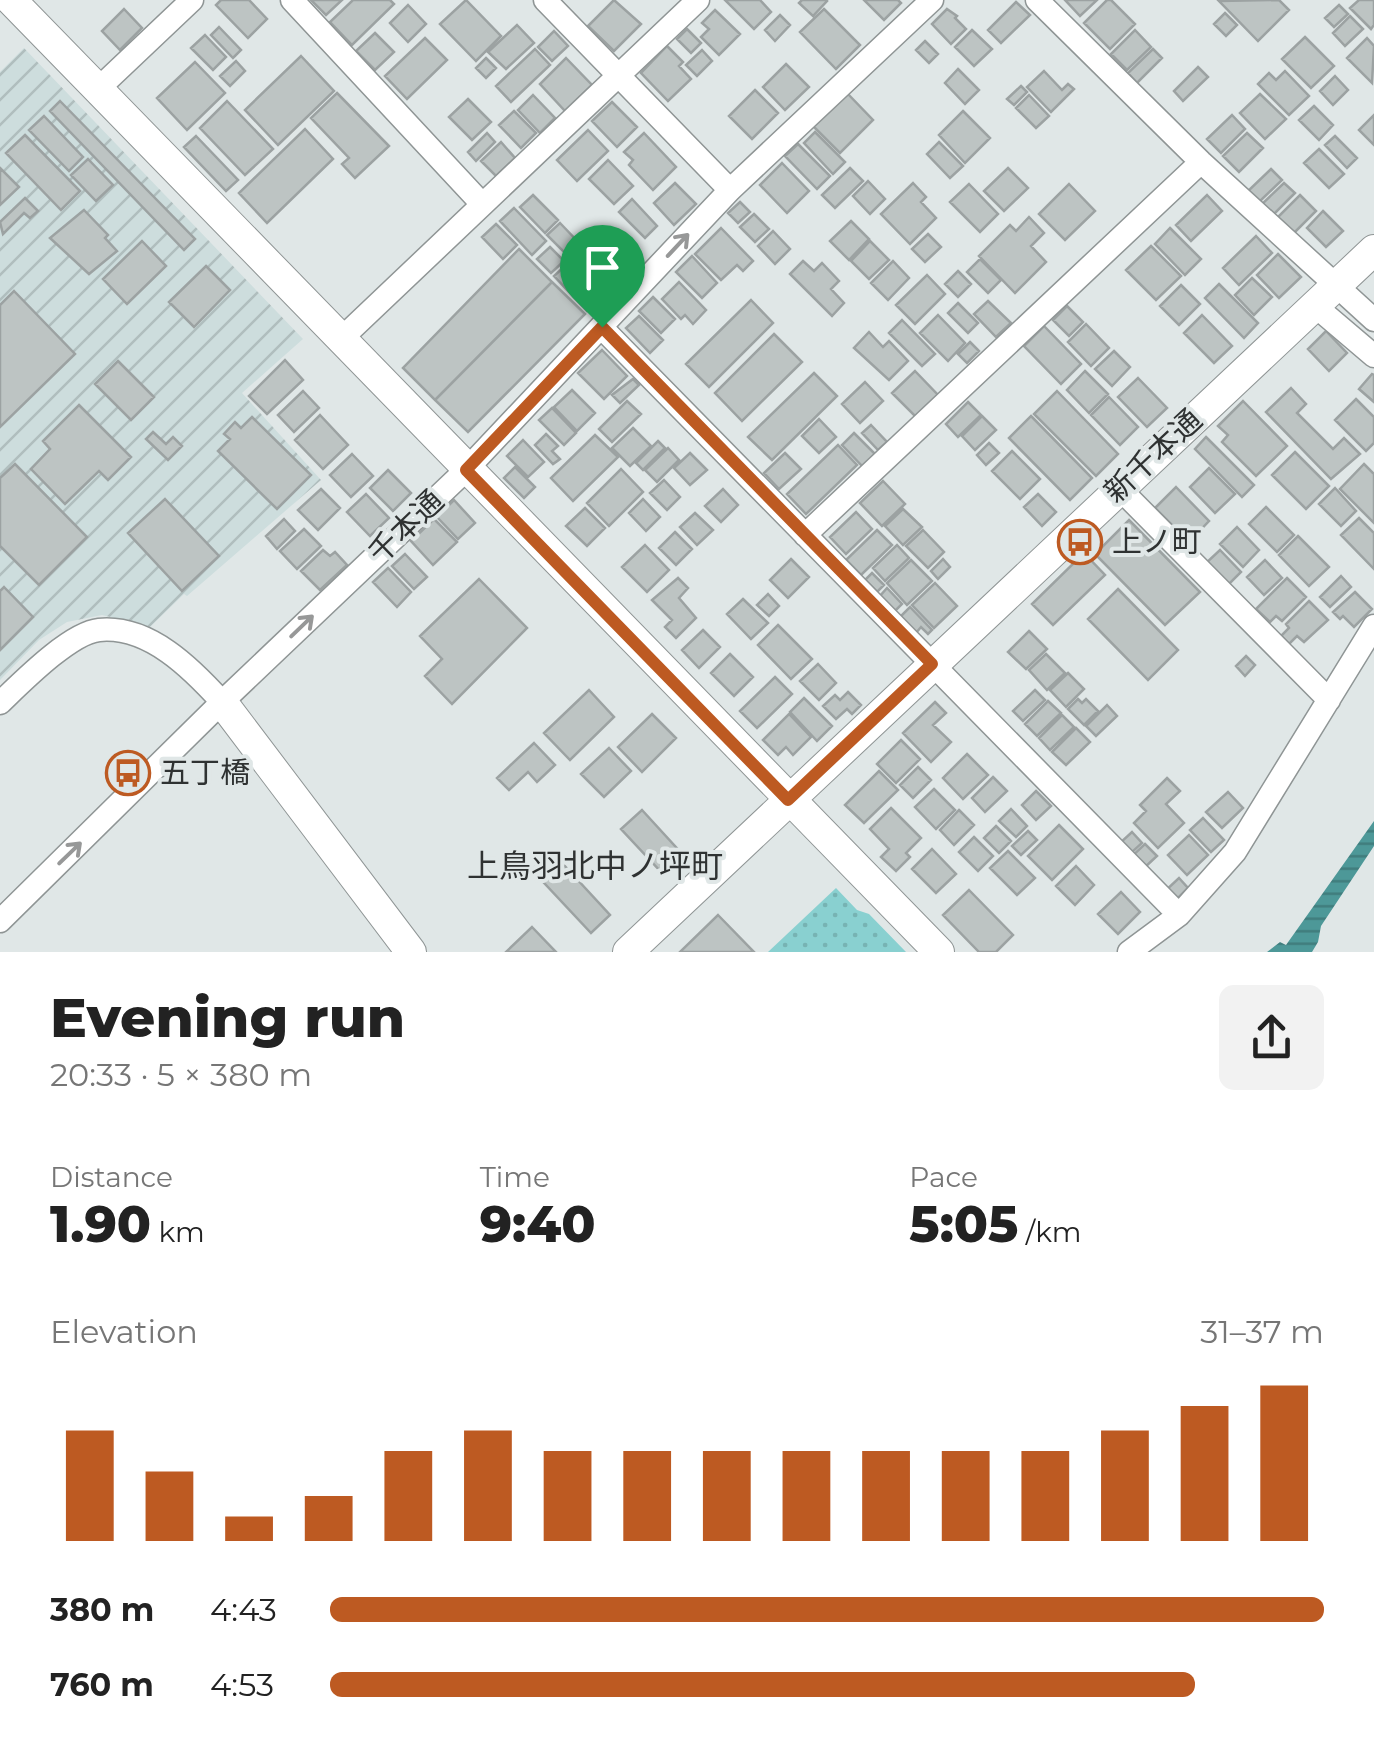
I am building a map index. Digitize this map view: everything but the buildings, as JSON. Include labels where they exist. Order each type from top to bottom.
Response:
[{"type":"street","points":[[12,0],[939,952]]},
{"type":"street","points":[[98,89],[192,0]]},
{"type":"street","points":[[292,0],[482,204]]},
{"type":"street","points":[[545,0],[730,190]]},
{"type":"street","points":[[341,338],[698,0]]},
{"type":"street","name":"千本通","points":[[0,921],[466,470],[730,190],[932,0]]},
{"type":"street","points":[[1038,0],[1201,162],[1374,356]]},
{"type":"street","points":[[805,535],[1201,162]]},
{"type":"street","name":"新千本通","points":[[628,952],[1374,250]]},
{"type":"street","points":[[1324,296],[1374,320]]},
{"type":"street","points":[[602,327],[1179,915]]},
{"type":"street","points":[[1119,488],[1328,700]]},
{"type":"street","points":[[1129,952],[1179,915],[1235,852],[1374,626]]},
{"type":"street","points":[[0,702],[58,650],[97,630],[135,634],[190,667],[222,702],[411,952]]},
{"type":"shaded area","points":[[24,48],[303,339],[242,393],[321,480],[150,627],[102,615],[67,622],[39,640],[0,680],[0,72]]},
{"type":"shaded area","points":[[1374,821],[1374,846],[1321,926],[1312,952],[1267,952],[1280,942],[1286,945]]},
{"type":"shaded area","points":[[836,888],[857,910],[869,914],[906,952],[768,952]]},
{"type":"place","name":"上ノ町","points":[[1080,542]]},
{"type":"place","name":"五丁橋","points":[[128,773]]},
{"type":"district","name":"上鳥羽北中ノ坪町","points":[[595,866]]},
{"type":"route","points":[[602,327],[932,664],[788,800],[466,470],[602,327]]}]
